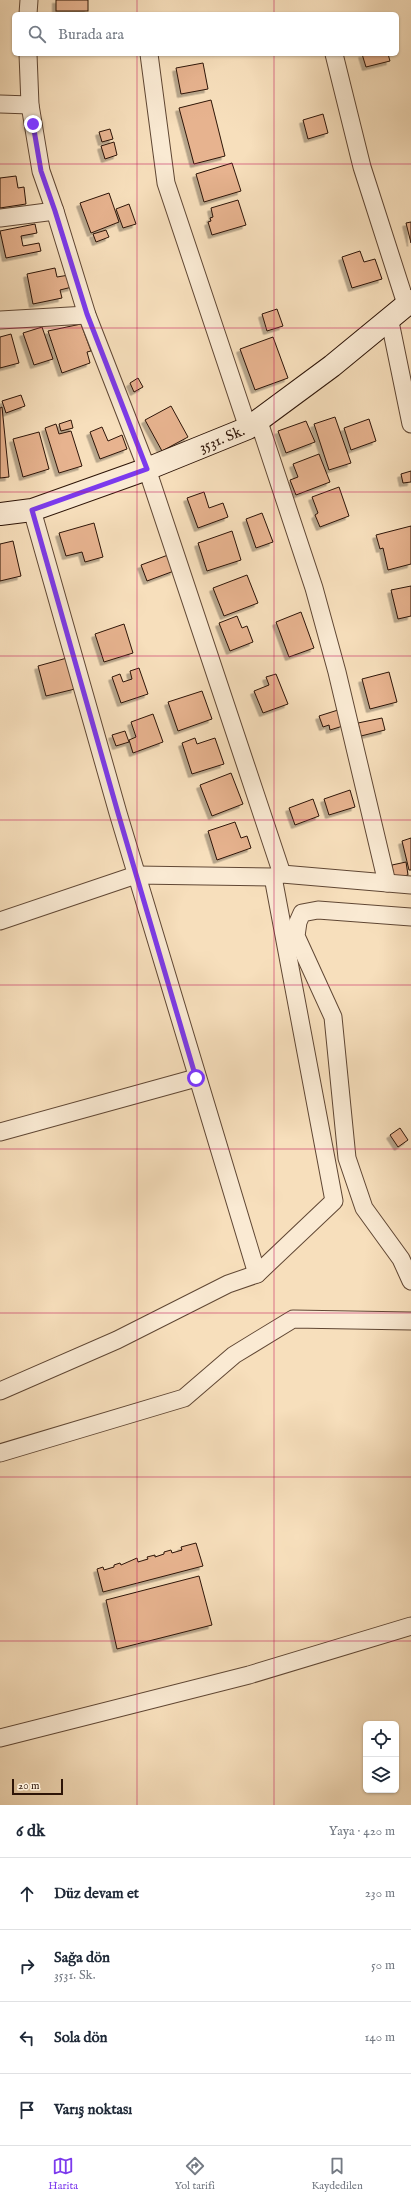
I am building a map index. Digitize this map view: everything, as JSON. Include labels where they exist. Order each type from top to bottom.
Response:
[{"type":"street","points":[[28,12],[29,0]]},
{"type":"street","points":[[0,1391],[117,1340],[228,1284],[257,1274],[334,1201],[277,875],[147,469],[87,314],[41,171],[30,105],[28,56]]},
{"type":"street","points":[[149,56],[166,183],[253,425],[314,588],[333,656],[387,884]]},
{"type":"street","points":[[334,56],[362,167],[408,302]]},
{"type":"street","points":[[0,104],[30,105]]},
{"type":"street","points":[[0,218],[55,211]]},
{"type":"street","name":"3531. Sk.","points":[[0,514],[32,510],[147,469],[253,425],[332,366],[408,302]]},
{"type":"street","points":[[0,320],[87,314]]},
{"type":"street","points":[[389,317],[411,424]]},
{"type":"street","points":[[32,510],[136,875],[196,1078],[257,1274]]},
{"type":"street","points":[[0,921],[136,875],[277,875],[411,885]]},
{"type":"street","points":[[411,917],[318,910],[302,913],[298,922],[296,936],[333,1017],[347,1158],[364,1208],[401,1259],[411,1281]]},
{"type":"street","points":[[0,1132],[196,1078]]},
{"type":"street","points":[[0,1453],[184,1398],[234,1355],[293,1319],[367,1319],[411,1321]]},
{"type":"street","points":[[0,1738],[249,1675],[411,1626]]},
{"type":"building","points":[[56,0],[88,0],[88,11],[56,11]]},
{"type":"building","points":[[363,56],[389,56],[390,61],[366,67]]},
{"type":"building","points":[[203,63],[208,89],[181,94],[176,68]]},
{"type":"building","points":[[211,100],[225,156],[194,164],[179,108]]},
{"type":"building","points":[[323,114],[328,133],[308,139],[303,120]]},
{"type":"building","points":[[110,129],[113,139],[102,142],[99,132]]},
{"type":"building","points":[[114,142],[117,155],[105,159],[101,146]]},
{"type":"building","points":[[232,163],[241,191],[204,202],[196,174]]},
{"type":"building","points":[[16,176],[18,188],[24,187],[26,204],[0,208],[0,178]]},
{"type":"building","points":[[109,193],[119,222],[91,233],[80,203]]},
{"type":"building","points":[[238,200],[246,225],[212,235],[208,222],[211,221],[210,218],[213,217],[211,208]]},
{"type":"building","points":[[129,204],[136,224],[123,228],[116,209]]},
{"type":"building","points":[[411,222],[411,243],[406,223]]},
{"type":"building","points":[[35,224],[37,233],[21,236],[23,246],[39,243],[41,251],[6,258],[0,231]]},
{"type":"building","points":[[106,230],[109,237],[96,242],[93,234]]},
{"type":"building","points":[[360,251],[364,262],[375,259],[382,279],[352,288],[342,257]]},
{"type":"building","points":[[55,268],[57,277],[69,275],[72,287],[60,290],[62,298],[33,304],[27,274]]},
{"type":"building","points":[[277,309],[283,326],[267,331],[262,314]]},
{"type":"building","points":[[81,324],[91,351],[87,352],[90,363],[62,373],[48,331]]},
{"type":"building","points":[[42,327],[53,359],[34,365],[23,333]]},
{"type":"building","points":[[11,334],[19,363],[0,368],[0,337]]},
{"type":"building","points":[[273,337],[288,378],[255,390],[240,349]]},
{"type":"building","points":[[138,378],[143,387],[134,392],[130,383]]},
{"type":"building","points":[[21,395],[25,406],[6,413],[2,401]]},
{"type":"building","points":[[171,406],[188,437],[162,451],[145,420]]},
{"type":"building","points":[[2,407],[9,477],[0,478],[0,408]]},
{"type":"building","points":[[335,417],[351,463],[329,470],[314,424]]},
{"type":"building","points":[[369,419],[376,441],[351,450],[344,428]]},
{"type":"building","points":[[71,420],[73,428],[61,431],[59,424]]},
{"type":"building","points":[[306,421],[315,442],[286,453],[278,431]]},
{"type":"building","points":[[56,424],[59,434],[71,431],[82,466],[59,473],[45,428]]},
{"type":"building","points":[[102,427],[108,441],[122,435],[127,449],[100,459],[90,432]]},
{"type":"building","points":[[39,432],[49,469],[23,477],[13,439]]},
{"type":"building","points":[[319,454],[330,482],[296,495],[290,480],[298,477],[293,464]]},
{"type":"building","points":[[411,471],[411,482],[403,483],[401,474]]},
{"type":"building","points":[[339,487],[349,516],[320,527],[315,515],[318,513],[312,497]]},
{"type":"building","points":[[204,492],[209,508],[223,503],[228,517],[198,528],[187,498]]},
{"type":"building","points":[[262,513],[273,542],[256,548],[246,519]]},
{"type":"building","points":[[94,523],[103,557],[85,562],[82,552],[66,556],[59,533]]},
{"type":"building","points":[[411,526],[411,564],[388,570],[383,548],[380,549],[376,535]]},
{"type":"building","points":[[232,531],[241,560],[207,571],[198,543]]},
{"type":"building","points":[[13,541],[21,576],[0,581],[0,544]]},
{"type":"building","points":[[168,555],[174,571],[147,581],[141,565]]},
{"type":"building","points":[[247,575],[258,603],[224,616],[213,588]]},
{"type":"building","points":[[411,586],[411,616],[398,619],[391,590]]},
{"type":"building","points":[[301,612],[314,648],[289,657],[276,622]]},
{"type":"building","points":[[237,616],[242,628],[247,626],[253,642],[230,651],[219,623]]},
{"type":"building","points":[[124,624],[133,653],[104,662],[95,634]]},
{"type":"building","points":[[67,658],[75,689],[46,696],[38,666]]},
{"type":"building","points":[[139,668],[148,694],[121,703],[112,677],[120,674],[123,682],[132,679],[130,671]]},
{"type":"building","points":[[389,672],[397,702],[370,709],[362,679]]},
{"type":"building","points":[[276,674],[288,704],[263,713],[254,691],[269,685],[266,677]]},
{"type":"building","points":[[202,691],[212,719],[178,731],[168,702]]},
{"type":"building","points":[[338,710],[343,726],[330,730],[329,725],[323,727],[319,716]]},
{"type":"building","points":[[153,714],[163,742],[133,753],[129,740],[136,737],[131,722]]},
{"type":"building","points":[[382,718],[385,730],[361,736],[358,723]]},
{"type":"building","points":[[125,731],[129,742],[116,746],[112,735]]},
{"type":"building","points":[[195,738],[197,744],[215,738],[224,764],[192,774],[182,743]]},
{"type":"building","points":[[231,773],[243,804],[212,816],[200,785]]},
{"type":"building","points":[[350,790],[355,807],[329,815],[324,799]]},
{"type":"building","points":[[313,799],[319,816],[295,825],[289,808]]},
{"type":"building","points":[[235,822],[241,838],[247,836],[251,848],[217,860],[208,831]]},
{"type":"building","points":[[411,838],[411,870],[409,870],[402,841]]},
{"type":"building","points":[[406,862],[408,875],[394,878],[392,865]]},
{"type":"building","points":[[400,1128],[408,1140],[398,1147],[390,1135]]},
{"type":"building","points":[[196,1543],[203,1566],[103,1592],[97,1569],[103,1567],[104,1570],[114,1567],[114,1565],[120,1563],[121,1565],[137,1558],[138,1562],[148,1559],[147,1557],[155,1555],[155,1557],[171,1550],[172,1553],[182,1550],[181,1547]]},
{"type":"building","points":[[199,1576],[212,1625],[117,1649],[106,1600]]},
{"type":"route","points":[[33,124],[41,171],[87,314],[147,469],[32,510],[118,813],[196,1078]]}]
